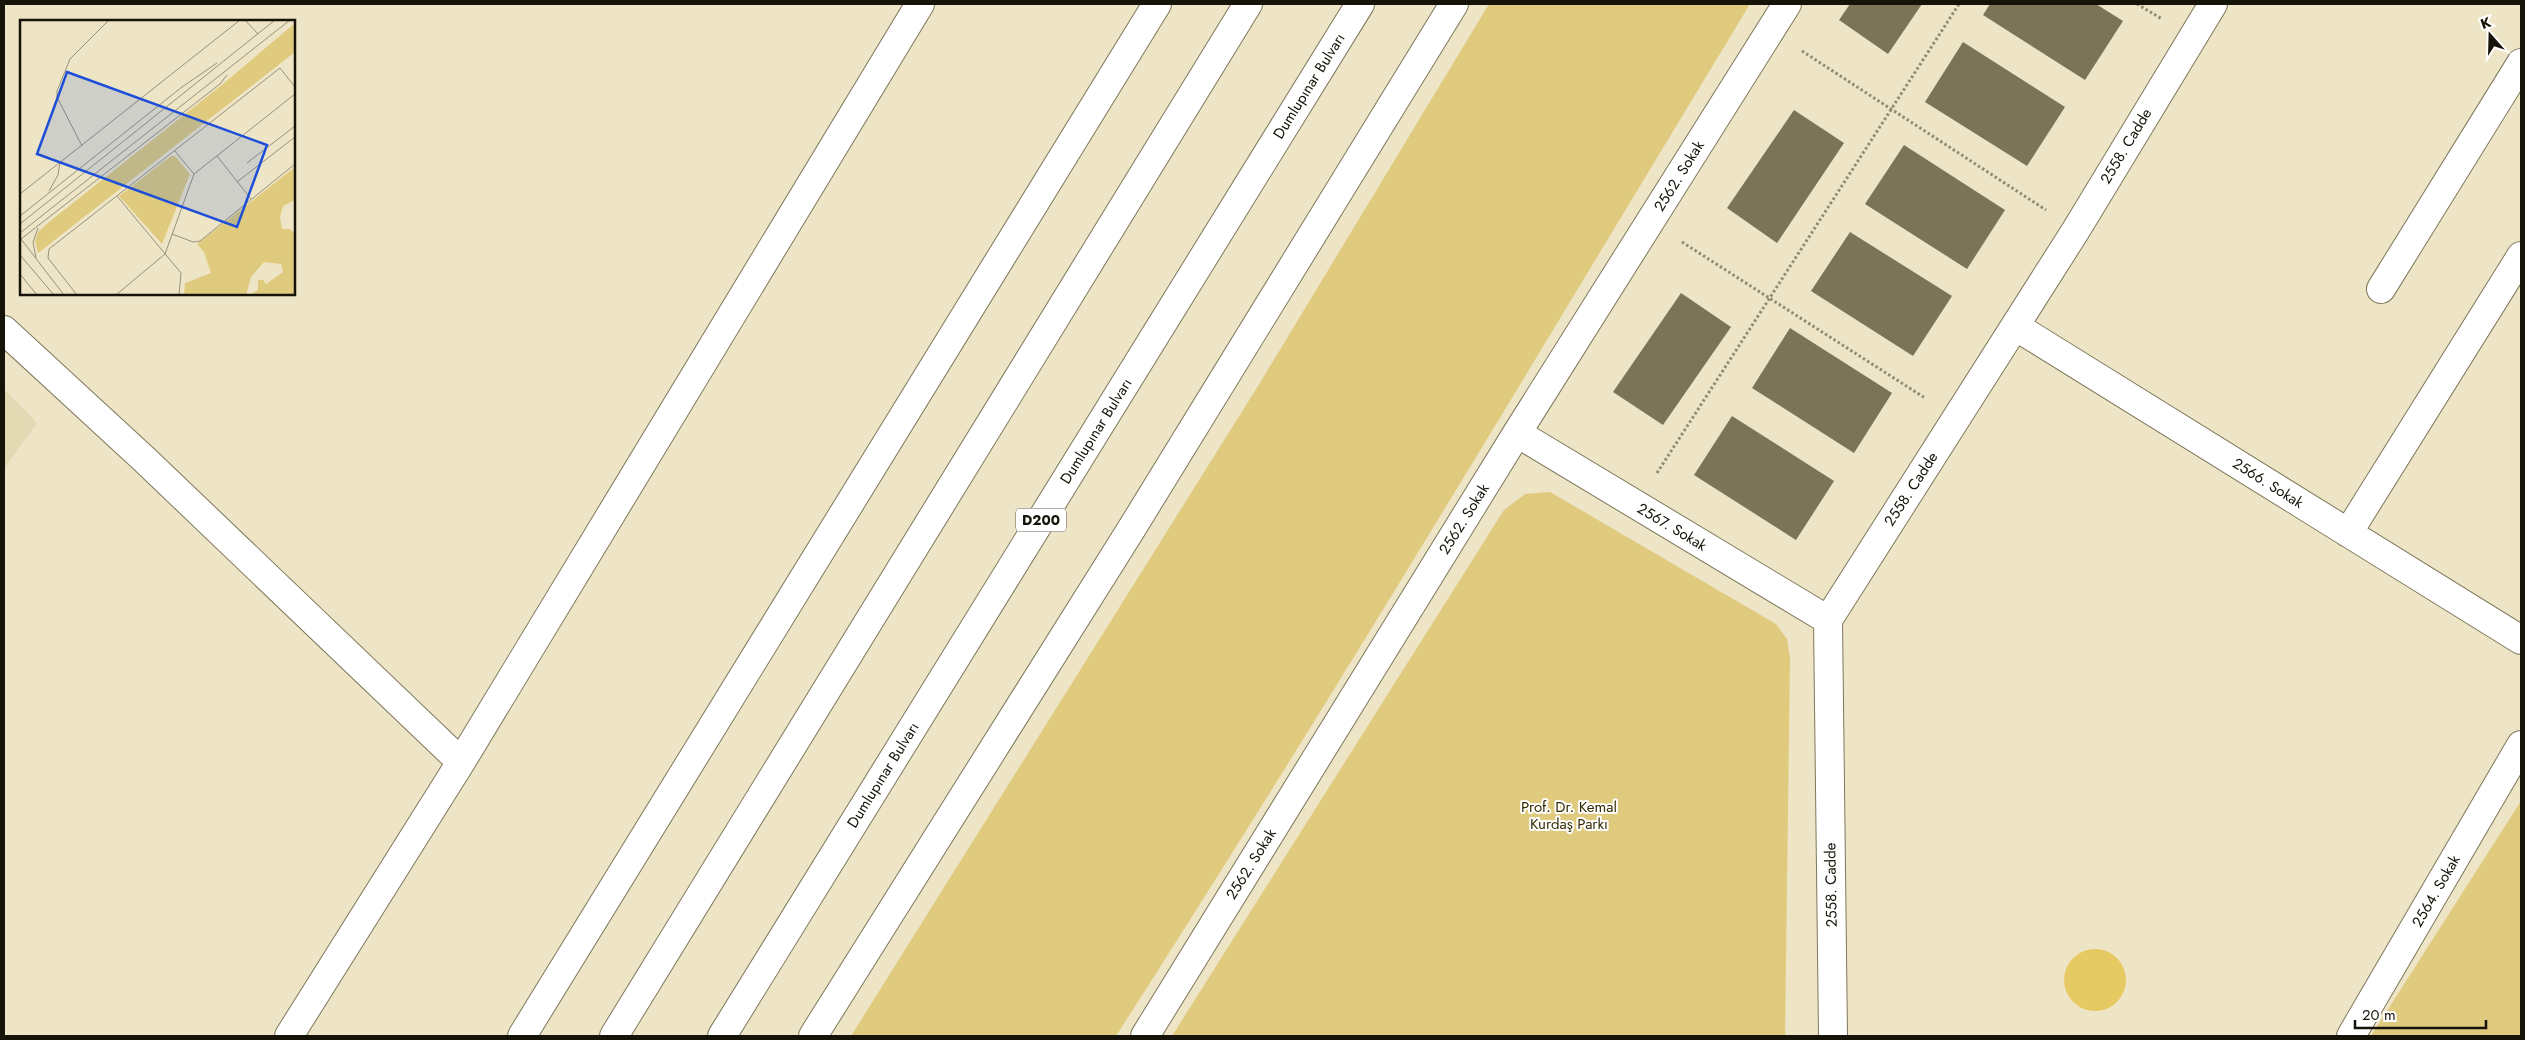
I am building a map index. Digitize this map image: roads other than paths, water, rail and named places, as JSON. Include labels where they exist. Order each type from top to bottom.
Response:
[{"type":"main road","points":[[291,1035],[461,762],[920,4]]},
{"type":"main road","points":[[522,1036],[1156,4]]},
{"type":"main road","points":[[614,1036],[1248,4]]},
{"type":"main road","name":"Dumlupınar Bulvarı","points":[[722,1036],[1360,4]]},
{"type":"main road","points":[[813,1036],[1127,536],[1454,4]]},
{"type":"main road","name":"2562. Sokak","points":[[1145,1036],[1517,433],[1787,4]]},
{"type":"main road","name":"2558. Cadde","points":[[1833,1036],[1828,620],[2076,230],[2213,4]]},
{"type":"main road","points":[[2381,289],[2521,63]]},
{"type":"main road","points":[[2348,532],[2521,256]]},
{"type":"main road","name":"2566. Sokak","points":[[2015,326],[2521,640]]},
{"type":"main road","points":[[4,330],[158,473],[461,762]]},
{"type":"main road","name":"2567. Sokak","points":[[1517,433],[1828,620]]},
{"type":"main road","name":"2564. Sokak","points":[[2351,1036],[2521,745]]},
{"type":"park label","name":"Prof. Dr. Kemal Kurdaş Parkı","points":[[1569,816]]}]
